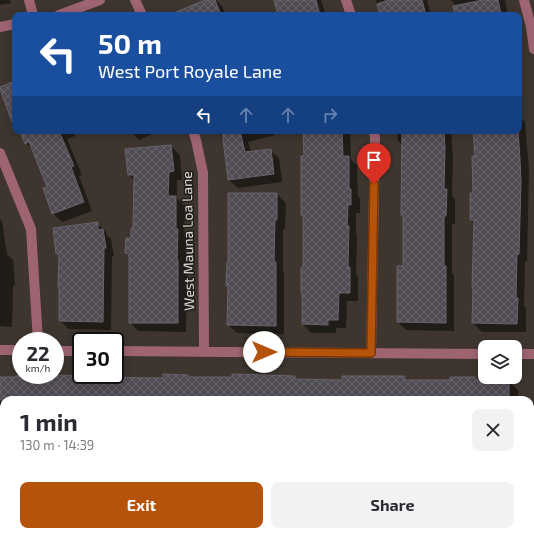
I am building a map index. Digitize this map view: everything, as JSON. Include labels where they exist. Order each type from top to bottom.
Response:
[{"type":"street","points":[[29,0],[32,12]]},
{"type":"street","points":[[66,12],[100,0]]},
{"type":"street","points":[[135,0],[141,12]]},
{"type":"street","points":[[346,0],[350,12]]},
{"type":"street","points":[[524,0],[531,27],[534,49]]},
{"type":"street","points":[[0,27],[12,25]]},
{"type":"street","name":"West Mauna Loa Lane","points":[[194,134],[203,173],[204,352]]},
{"type":"street","points":[[371,353],[374,134]]},
{"type":"street","points":[[0,153],[31,229],[37,332]]},
{"type":"street","points":[[0,350],[12,350]]},
{"type":"street","points":[[124,351],[478,354]]},
{"type":"street","points":[[522,354],[534,354]]},
{"type":"building","points":[[205,0],[215,0],[220,12],[176,12]]},
{"type":"building","points":[[274,0],[316,0],[319,12],[277,12]]},
{"type":"building","points":[[388,0],[422,0],[425,12],[379,12],[377,4]]},
{"type":"building","points":[[483,0],[498,0],[500,12],[454,12],[453,6]]},
{"type":"building","points":[[12,82],[12,122],[0,89],[0,87]]},
{"type":"building","points":[[21,134],[60,134],[74,166],[71,167],[84,202],[52,214],[43,188],[47,187],[29,142],[25,144]]},
{"type":"building","points":[[222,134],[241,134],[245,152],[271,149],[274,174],[228,180]]},
{"type":"building","points":[[303,134],[342,134],[343,156],[349,156],[349,189],[351,189],[351,205],[348,205],[347,226],[349,226],[348,267],[350,267],[350,293],[339,293],[338,320],[328,320],[328,325],[302,324],[301,267],[303,267],[303,215],[301,215],[301,156],[304,156]]},
{"type":"building","points":[[402,134],[444,134],[444,189],[447,189],[446,216],[444,216],[446,323],[397,322],[397,266],[403,266],[403,215],[401,215]]},
{"type":"building","points":[[473,134],[518,134],[521,182],[519,254],[517,254],[517,324],[472,323],[474,220],[470,220],[470,193],[473,193],[472,156],[475,156]]},
{"type":"building","points":[[171,145],[174,171],[169,172],[168,196],[176,196],[176,229],[178,229],[178,323],[129,323],[129,254],[125,253],[126,238],[131,238],[131,228],[133,228],[134,175],[128,175],[125,149]]},
{"type":"building","points":[[228,193],[277,193],[274,262],[276,262],[276,326],[227,325],[228,286],[226,286],[228,262]]},
{"type":"building","points":[[98,222],[98,230],[103,229],[106,248],[104,248],[103,322],[59,321],[59,254],[56,254],[53,228]]},
{"type":"building","points":[[163,374],[188,375],[188,377],[232,377],[232,374],[295,376],[295,379],[342,380],[342,376],[405,376],[405,380],[450,380],[450,377],[475,377],[475,380],[478,380],[478,384],[509,384],[509,396],[0,396],[0,377],[12,377],[12,384],[64,384],[64,375],[72,376],[72,384],[124,384],[124,378],[163,378]]},
{"type":"route","points":[[264,352],[371,353],[374,184]]}]
